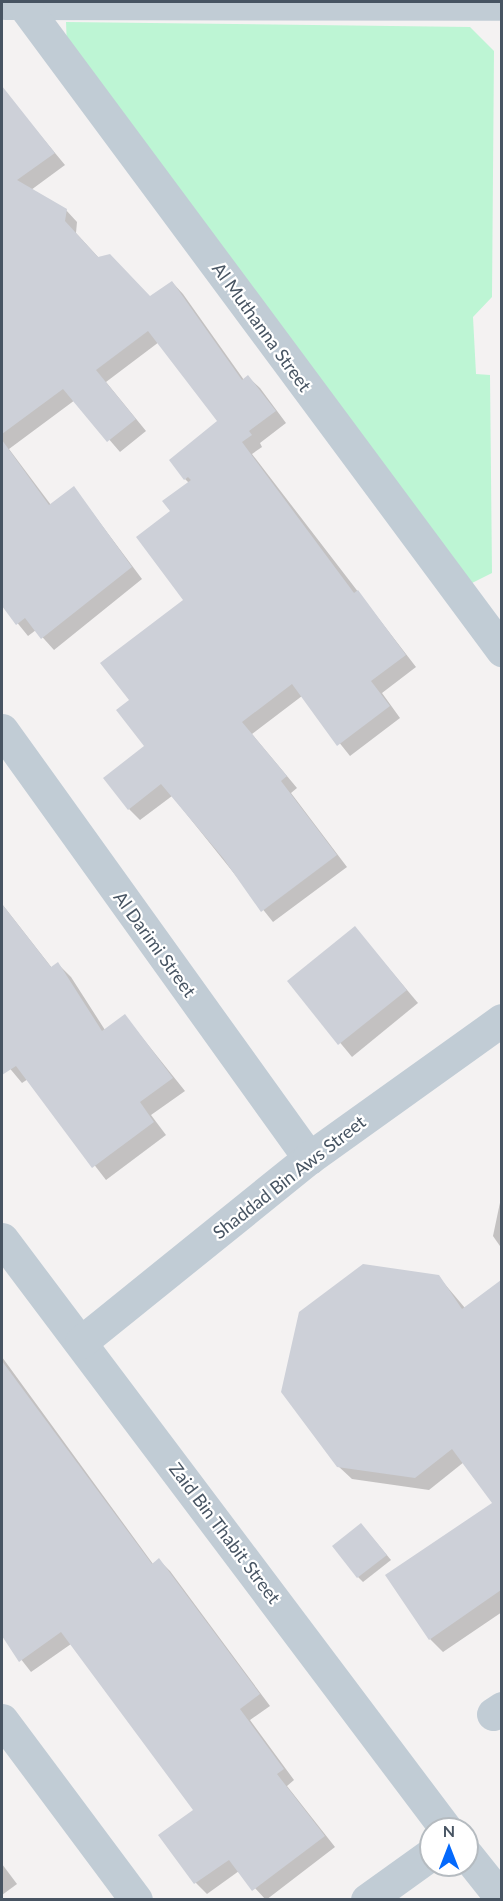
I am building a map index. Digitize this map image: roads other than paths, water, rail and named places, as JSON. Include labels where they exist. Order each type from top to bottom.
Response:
[{"type":"street","points":[[12,3],[501,4]]},
{"type":"street","name":"Al Muthanna Street","points":[[12,3],[501,650]]},
{"type":"street","name":"Al Darimi Street","points":[[2,730],[309,1158]]},
{"type":"street","name":"Shaddad Bin Aws Street","points":[[81,1342],[309,1158],[501,1020]]},
{"type":"street","name":"Zaid Bin Thabit Street","points":[[2,1239],[437,1817]]},
{"type":"street","points":[[2,1720],[136,1899]]},
{"type":"street","points":[[367,1899],[419,1862]]},
{"type":"street","points":[[479,1867],[497,1884]]}]
